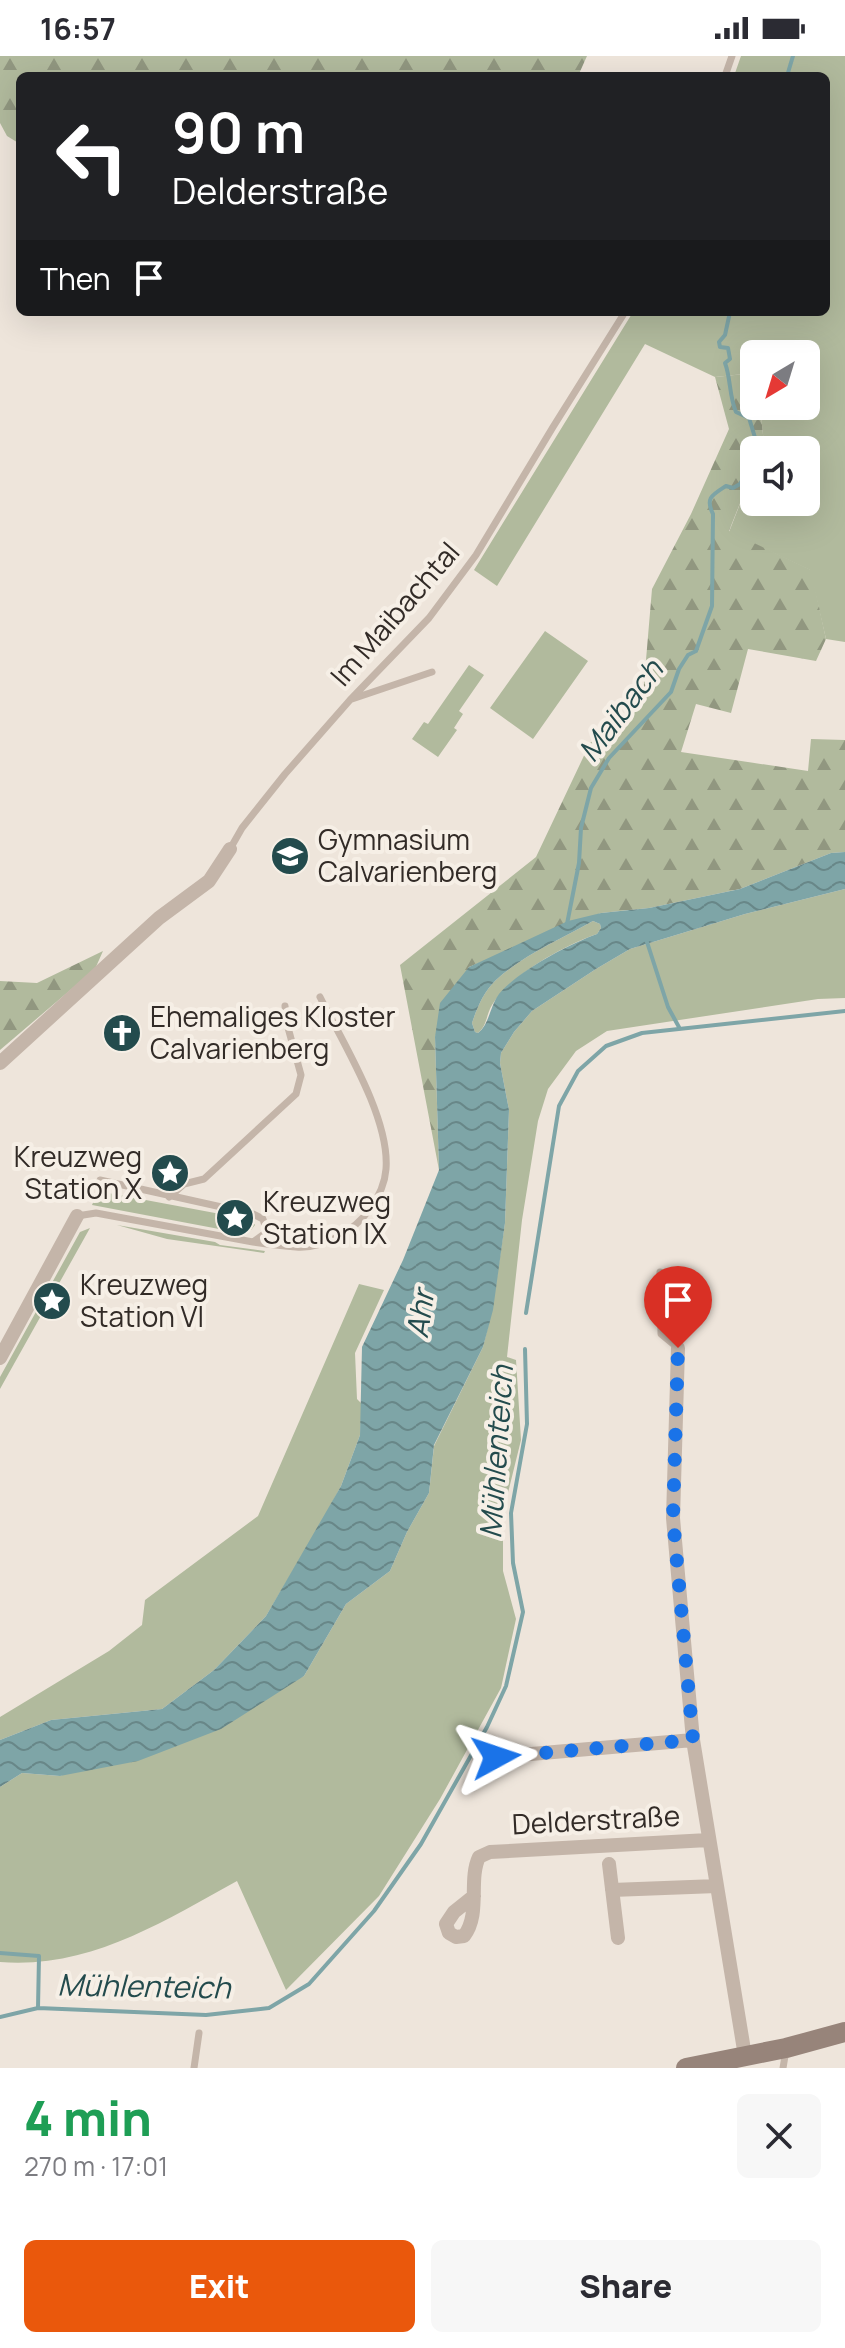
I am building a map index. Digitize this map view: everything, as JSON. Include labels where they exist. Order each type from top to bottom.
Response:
[{"type":"street","points":[[0,1063],[159,918],[209,881],[230,849]]},
{"type":"street","points":[[0,1358],[77,1216]]},
{"type":"street","name":"Delderstraße","points":[[678,1348],[673,1518],[693,1740],[745,2056]]},
{"type":"street","points":[[496,1757],[693,1740]]},
{"type":"street","name":"Delderstraße","points":[[474,1896],[476,1864],[479,1857],[490,1852],[708,1840]]},
{"type":"street","points":[[609,1864],[618,1938]]},
{"type":"street","points":[[612,1890],[717,1886]]},
{"type":"street","points":[[686,2068],[745,2056],[784,2058],[845,2032]]},
{"type":"lane","name":"Im Maibachtal","points":[[230,849],[270,791],[350,700],[429,618],[476,555],[622,316]]},
{"type":"lane","points":[[350,700],[432,672]]},
{"type":"lane","points":[[77,1216],[96,1213],[299,1248],[340,1236],[364,1218],[378,1197],[386,1169],[382,1131],[368,1095],[320,997]]},
{"type":"lane","points":[[169,1197],[184,1184],[204,1179],[296,1094],[301,1075],[285,1006]]},
{"type":"lane","points":[[100,1180],[253,1214],[263,1219],[266,1229],[253,1242]]},
{"type":"lane","points":[[660,1272],[661,1334],[678,1348]]},
{"type":"lane","points":[[194,2068],[199,2033]]},
{"type":"green space","points":[[0,56],[587,56],[580,72],[16,72],[16,142],[7,136],[0,123]]},
{"type":"green space","points":[[741,56],[845,56],[845,642],[826,639],[810,570],[729,532],[740,504],[740,516],[820,516],[820,436],[763,436],[761,420],[820,420],[820,340],[740,340],[740,374],[715,377],[645,344],[497,586],[474,570],[631,316],[830,316],[830,72],[735,72]]},
{"type":"green space","points":[[740,374],[740,420],[761,420],[763,436],[740,436],[740,503],[729,531],[811,570],[826,639],[816,661],[748,649],[731,713],[696,704],[681,752],[808,771],[811,739],[845,740],[845,852],[831,853],[740,889],[649,908],[601,913],[469,967],[435,1037],[439,1170],[400,965],[536,857],[590,743],[642,707],[652,589],[691,514],[729,429],[715,377]]},
{"type":"green space","points":[[545,631],[588,661],[533,739],[490,708]]},
{"type":"green space","points":[[469,665],[484,675],[459,711],[463,714],[454,728],[457,730],[438,757],[412,739],[424,722],[428,724]]},
{"type":"green space","points":[[845,889],[845,998],[818,999],[607,1031],[576,1051],[548,1089],[538,1121],[522,1220],[507,1357],[516,1360],[521,1440],[503,1513],[503,1571],[516,1619],[501,1688],[440,1799],[379,1896],[286,1990],[237,1881],[153,1926],[95,1950],[33,1962],[0,1962],[0,1787],[22,1773],[60,1776],[304,1676],[346,1604],[390,1571],[429,1493],[434,1446],[483,1347],[492,1310],[505,1223],[509,1110],[500,1063],[501,1053],[514,1032],[532,1011],[630,949],[745,914]]},
{"type":"green space","points":[[593,921],[600,924],[597,934],[554,953],[525,972],[500,994],[485,1024],[478,1033],[475,1032],[472,1023],[476,1012],[484,994],[496,980],[530,955]]},
{"type":"green space","points":[[103,951],[95,969],[0,1050],[0,981],[37,983]]},
{"type":"green space","points":[[103,1192],[251,1220],[255,1225],[251,1230],[235,1232],[92,1205],[96,1196]]},
{"type":"green space","points":[[117,1225],[220,1245],[265,1251],[167,1239]]},
{"type":"green space","points":[[90,1228],[0,1389],[0,1377],[80,1232]]},
{"type":"green space","points":[[359,1284],[384,1290],[355,1353],[357,1399],[362,1404],[360,1435],[341,1486],[266,1616],[214,1670],[162,1709],[51,1720],[0,1740],[0,1717],[109,1651],[142,1625],[145,1600],[258,1516]]},
{"type":"water","name":"Ahr","points":[[845,852],[845,889],[745,914],[630,949],[532,1011],[514,1032],[501,1053],[500,1063],[509,1110],[505,1223],[493,1310],[483,1347],[434,1445],[429,1493],[390,1571],[346,1604],[304,1676],[221,1729],[138,1761],[60,1776],[22,1773],[0,1787],[0,1740],[51,1720],[162,1709],[214,1670],[266,1616],[341,1486],[360,1435],[362,1347],[403,1260],[439,1170],[435,1037],[440,1003],[469,967],[568,921],[740,889],[831,853]],"holes":[[[593,921],[600,924],[597,934],[573,944],[518,976],[499,994],[482,1030],[475,1032],[472,1023],[476,1012],[484,994],[496,980],[555,941]]]},
{"type":"waterway","name":"Maibach","points":[[788,72],[793,56]]},
{"type":"waterway","name":"Maibach","points":[[729,316],[720,347],[728,348],[730,359],[725,363],[736,412],[749,418],[755,436]]},
{"type":"waterway","name":"Maibach","points":[[567,924],[579,863],[581,828],[591,788],[609,758],[671,692],[679,669],[688,655],[696,651],[712,606],[713,514],[710,500],[726,486],[733,488],[740,484]]},
{"type":"waterway","points":[[647,942],[668,1007],[680,1029]]},
{"type":"waterway","name":"Mühlenteich","points":[[526,1313],[559,1106],[578,1071],[606,1046],[642,1033],[845,1011]]},
{"type":"waterway","name":"Mühlenteich","points":[[0,2017],[38,2008],[206,2015],[269,2008],[309,1984],[374,1911],[421,1844],[487,1727],[506,1686],[523,1612],[513,1563],[511,1513],[527,1424],[525,1349]]},
{"type":"waterway","name":"Mühlenteich","points":[[0,1953],[39,1956],[38,2008]]},
{"type":"place","name":"Gymnasium Calvarienberg","points":[[290,856]]},
{"type":"place","name":"Ehemaliges Kloster Calvarienberg","points":[[122,1033]]},
{"type":"place","name":"Kreuzweg Station X","points":[[170,1173]]},
{"type":"place","name":"Kreuzweg Station IX","points":[[235,1218]]},
{"type":"place","name":"Kreuzweg Station VI","points":[[52,1301]]},
{"type":"route","points":[[496,1757],[693,1740],[673,1518],[678,1348]]}]
